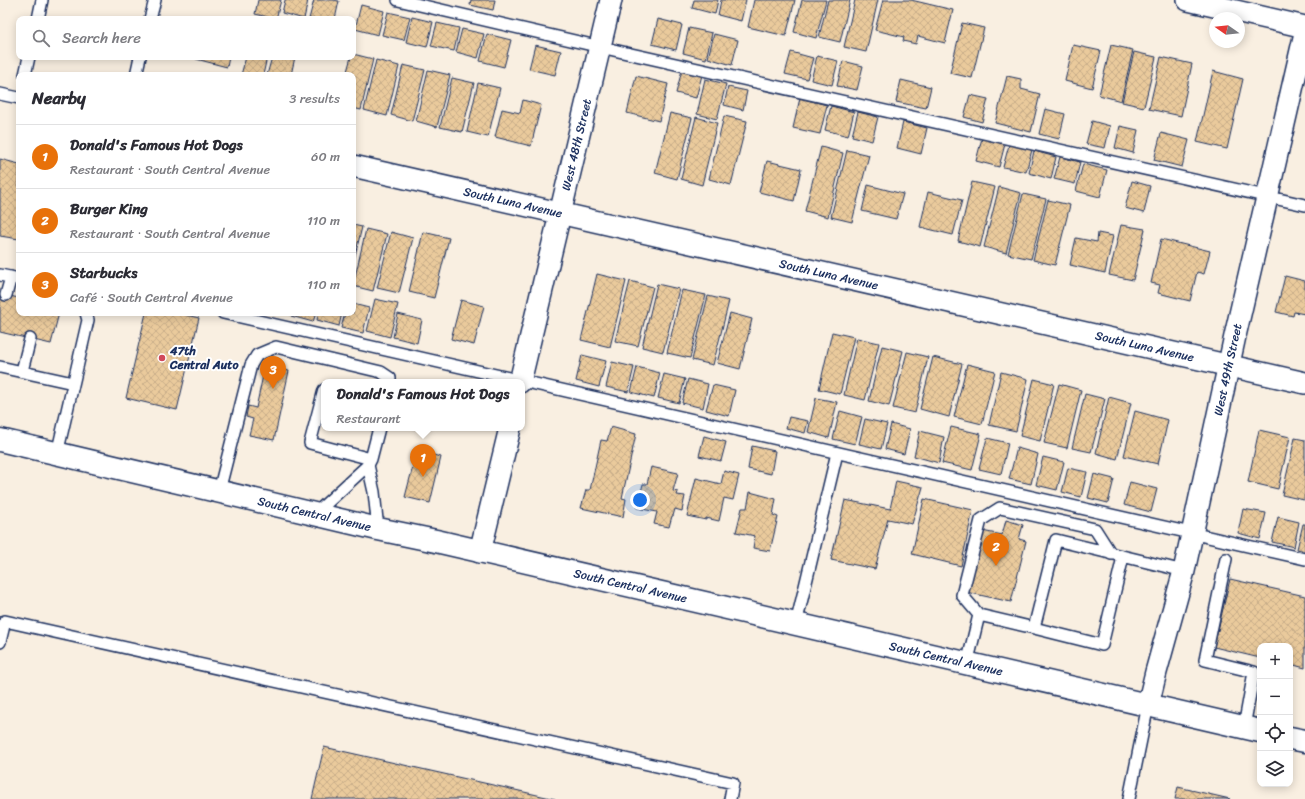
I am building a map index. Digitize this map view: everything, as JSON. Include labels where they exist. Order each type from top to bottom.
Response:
[{"type":"main road","name":"South Central Avenue","points":[[0,440],[378,529],[1252,729]]},
{"type":"main road","points":[[1293,739],[1305,741]]},
{"type":"street","name":"West 48th Street","points":[[520,379],[611,0]]},
{"type":"street","points":[[1188,0],[1305,27]]},
{"type":"street","name":"West 49th Street","points":[[1148,705],[1184,571],[1305,33]]},
{"type":"street","name":"South Luna Avenue","points":[[356,167],[1229,366],[1305,382]]},
{"type":"street","points":[[480,552],[509,431]]},
{"type":"lane","points":[[39,16],[42,0]]},
{"type":"lane","points":[[151,16],[155,0]]},
{"type":"lane","points":[[398,0],[1305,205]]},
{"type":"lane","points":[[26,72],[28,60]]},
{"type":"lane","points":[[137,72],[139,60]]},
{"type":"lane","points":[[0,94],[16,97]]},
{"type":"lane","points":[[6,295],[10,277]]},
{"type":"lane","points":[[57,454],[88,320],[87,316]]},
{"type":"lane","points":[[236,316],[511,379]]},
{"type":"lane","points":[[22,371],[30,339]]},
{"type":"lane","points":[[219,491],[251,365],[258,355],[276,347],[381,372],[390,379]]},
{"type":"lane","points":[[0,367],[73,383]]},
{"type":"lane","points":[[525,382],[1305,559]]},
{"type":"lane","points":[[321,401],[310,443],[370,462]]},
{"type":"lane","points":[[378,529],[370,462],[379,431]]},
{"type":"lane","points":[[796,624],[837,453]]},
{"type":"lane","points":[[315,514],[370,462]]},
{"type":"lane","points":[[1110,554],[1095,529],[1000,508],[981,520],[962,595],[979,615],[1102,645],[1123,557]]},
{"type":"lane","points":[[1034,628],[1056,540],[1184,571]]},
{"type":"lane","points":[[1226,559],[1205,660],[1254,672],[1252,729]]},
{"type":"lane","points":[[967,664],[979,615]]},
{"type":"lane","points":[[0,642],[5,621],[734,783],[730,799]]},
{"type":"lane","points":[[1129,799],[1148,705]]},
{"type":"building","points":[[258,0],[281,0],[277,16],[263,16],[255,14]]},
{"type":"building","points":[[285,0],[308,0],[305,16],[293,16],[282,13]]},
{"type":"building","points":[[314,0],[339,1],[336,16],[310,16]]},
{"type":"building","points":[[471,0],[495,0],[493,10],[470,5]]},
{"type":"building","points":[[694,0],[718,0],[715,14],[692,8]]},
{"type":"building","points":[[721,0],[746,0],[741,21],[718,15]]},
{"type":"building","points":[[754,0],[795,0],[786,36],[748,27]]},
{"type":"building","points":[[802,0],[826,0],[816,38],[794,32]]},
{"type":"building","points":[[828,0],[850,0],[840,42],[819,37]]},
{"type":"building","points":[[855,0],[878,0],[866,52],[844,47]]},
{"type":"building","points":[[883,0],[911,0],[953,10],[945,43],[918,36],[916,44],[903,41],[904,37],[875,30]]},
{"type":"building","points":[[361,5],[384,11],[378,35],[356,29]]},
{"type":"building","points":[[388,12],[410,17],[404,40],[382,35]]},
{"type":"building","points":[[412,17],[433,22],[427,47],[406,42]]},
{"type":"building","points":[[658,19],[682,25],[676,50],[652,44]]},
{"type":"building","points":[[437,23],[459,28],[454,51],[431,46]]},
{"type":"building","points":[[962,23],[984,28],[972,78],[950,73]]},
{"type":"building","points":[[689,28],[712,33],[706,59],[683,53]]},
{"type":"building","points":[[462,29],[484,34],[478,58],[456,52]]},
{"type":"building","points":[[487,34],[511,40],[504,67],[480,61]]},
{"type":"building","points":[[714,34],[738,40],[732,65],[708,58]]},
{"type":"building","points":[[535,45],[561,51],[555,75],[529,69]]},
{"type":"building","points":[[1073,45],[1101,51],[1092,88],[1065,81]]},
{"type":"building","points":[[1111,45],[1133,50],[1121,101],[1099,95]]},
{"type":"building","points":[[791,52],[813,58],[807,79],[785,74]]},
{"type":"building","points":[[1134,52],[1156,57],[1144,107],[1122,102]]},
{"type":"building","points":[[356,55],[373,59],[361,110],[356,109],[356,72],[347,72],[350,60],[356,60]]},
{"type":"building","points":[[817,56],[838,61],[832,85],[811,80]]},
{"type":"building","points":[[1161,57],[1192,64],[1181,116],[1149,109]]},
{"type":"building","points":[[200,60],[228,60],[227,67]]},
{"type":"building","points":[[245,60],[266,60],[264,72],[242,72]]},
{"type":"building","points":[[271,60],[294,60],[292,72],[268,72]]},
{"type":"building","points":[[376,60],[399,66],[387,116],[364,110]]},
{"type":"building","points":[[843,61],[863,66],[857,90],[837,86]]},
{"type":"building","points":[[403,65],[425,70],[412,121],[391,115]]},
{"type":"building","points":[[428,70],[450,75],[437,127],[416,121]]},
{"type":"building","points":[[682,70],[702,75],[696,98],[676,93]]},
{"type":"building","points":[[1213,71],[1243,79],[1227,149],[1197,142]]},
{"type":"building","points":[[636,76],[668,84],[659,121],[627,113]]},
{"type":"building","points":[[1007,76],[1021,79],[1021,89],[1040,94],[1031,132],[995,123]]},
{"type":"building","points":[[452,78],[474,83],[462,132],[440,127]]},
{"type":"building","points":[[705,79],[726,84],[717,119],[697,114]]},
{"type":"building","points":[[901,80],[931,87],[926,108],[896,102]]},
{"type":"building","points":[[478,83],[500,88],[488,137],[467,132]]},
{"type":"building","points":[[728,87],[747,91],[743,110],[724,105]]},
{"type":"building","points":[[970,95],[988,99],[982,122],[964,117]]},
{"type":"building","points":[[800,98],[827,105],[820,134],[793,128]]},
{"type":"building","points":[[523,100],[541,105],[531,146],[495,137],[502,109],[520,113]]},
{"type":"building","points":[[831,106],[854,112],[848,136],[825,130]]},
{"type":"building","points":[[1045,109],[1065,114],[1059,139],[1039,134]]},
{"type":"building","points":[[858,112],[878,117],[872,141],[852,136]]},
{"type":"building","points":[[670,113],[692,118],[677,179],[655,173]]},
{"type":"building","points":[[724,116],[747,121],[731,185],[709,179]]},
{"type":"building","points":[[696,117],[717,123],[702,185],[681,179]]},
{"type":"building","points":[[1092,121],[1110,126],[1105,148],[1086,144]]},
{"type":"building","points":[[903,122],[927,128],[921,154],[897,148]]},
{"type":"building","points":[[1120,126],[1138,130],[1133,153],[1115,148]]},
{"type":"building","points":[[1161,133],[1189,140],[1182,167],[1154,160]]},
{"type":"building","points":[[982,138],[1005,144],[999,167],[976,161]]},
{"type":"building","points":[[1009,145],[1032,150],[1026,172],[1003,167]]},
{"type":"building","points":[[821,147],[843,153],[828,217],[805,211]]},
{"type":"building","points":[[847,150],[869,155],[852,222],[831,217]]},
{"type":"building","points":[[1034,151],[1056,157],[1051,179],[1029,173]]},
{"type":"building","points":[[1060,157],[1080,162],[1075,184],[1054,179]]},
{"type":"building","points":[[0,159],[16,163],[16,239],[0,236]]},
{"type":"building","points":[[767,161],[801,169],[794,201],[759,192]]},
{"type":"building","points":[[1083,164],[1107,170],[1100,197],[1076,191]]},
{"type":"building","points":[[1132,181],[1150,186],[1144,213],[1125,208]]},
{"type":"building","points":[[972,182],[995,187],[980,247],[958,241]]},
{"type":"building","points":[[868,185],[903,194],[896,219],[862,211]]},
{"type":"building","points":[[999,187],[1021,193],[1006,253],[984,247]]},
{"type":"building","points":[[928,192],[962,200],[953,235],[920,227]]},
{"type":"building","points":[[1023,194],[1046,199],[1031,259],[1008,254]]},
{"type":"building","points":[[1048,200],[1070,205],[1055,265],[1033,260]]},
{"type":"building","points":[[1121,225],[1145,229],[1133,280],[1109,275]]},
{"type":"building","points":[[356,226],[362,227],[356,252]]},
{"type":"building","points":[[366,229],[387,234],[373,291],[356,287],[356,273]]},
{"type":"building","points":[[391,232],[413,238],[399,293],[377,288]]},
{"type":"building","points":[[423,232],[449,238],[434,298],[409,292]]},
{"type":"building","points":[[1098,233],[1113,236],[1105,273],[1070,265],[1076,238],[1097,242]]},
{"type":"building","points":[[1161,239],[1210,251],[1204,274],[1197,272],[1190,301],[1158,293],[1160,285],[1151,283]]},
{"type":"building","points":[[597,274],[626,281],[610,347],[581,340]]},
{"type":"building","points":[[1285,276],[1305,281],[1305,314],[1294,312],[1293,316],[1276,312]]},
{"type":"building","points":[[630,281],[653,287],[638,346],[615,341]]},
{"type":"building","points":[[657,284],[679,289],[663,352],[642,347]]},
{"type":"building","points":[[682,290],[706,295],[690,358],[667,353]]},
{"type":"building","points":[[0,294],[16,297],[16,316],[58,316],[51,344],[0,332]]},
{"type":"building","points":[[708,296],[729,301],[713,365],[692,360]]},
{"type":"building","points":[[375,299],[398,304],[390,337],[367,331]]},
{"type":"building","points":[[461,300],[484,306],[474,345],[451,339]]},
{"type":"building","points":[[356,305],[369,308],[363,333],[341,328],[344,316],[356,316]]},
{"type":"building","points":[[730,313],[752,319],[740,369],[717,363]]},
{"type":"building","points":[[398,314],[422,320],[417,343],[393,337]]},
{"type":"building","name":"47th Central Auto","points":[[145,316],[190,316],[199,318],[177,410],[126,398]]},
{"type":"building","points":[[291,316],[315,316],[313,322]]},
{"type":"building","points":[[318,316],[341,316],[339,326],[317,320]]},
{"type":"building","points":[[832,332],[854,337],[840,394],[819,389]]},
{"type":"building","points":[[857,338],[879,343],[865,400],[844,395]]},
{"type":"building","points":[[882,346],[903,351],[889,406],[869,401]]},
{"type":"building","points":[[907,352],[928,357],[915,413],[893,408]]},
{"type":"building","points":[[582,355],[606,361],[599,387],[576,381]]},
{"type":"building","points":[[933,357],[962,364],[949,417],[920,409]]},
{"type":"building","points":[[612,362],[634,367],[628,392],[606,387]]},
{"type":"building","points":[[967,364],[995,371],[982,424],[954,417]]},
{"type":"building","points":[[265,366],[289,371],[274,440],[249,435],[253,419],[246,417],[248,406],[256,408]]},
{"type":"building","points":[[637,367],[660,373],[654,398],[631,392]]},
{"type":"building","points":[[1001,372],[1028,379],[1016,431],[989,425]]},
{"type":"building","points":[[664,374],[685,379],[679,403],[658,398]]},
{"type":"building","points":[[688,379],[708,384],[703,408],[682,403]]},
{"type":"building","points":[[1034,379],[1054,384],[1040,441],[1020,436]]},
{"type":"building","points":[[1059,384],[1081,390],[1067,448],[1044,443]]},
{"type":"building","points":[[713,385],[735,390],[729,416],[706,410]]},
{"type":"building","points":[[1085,394],[1105,399],[1091,452],[1072,448]]},
{"type":"building","points":[[1109,397],[1131,403],[1117,459],[1096,453]]},
{"type":"building","points":[[816,398],[837,402],[829,438],[808,432]]},
{"type":"building","points":[[840,411],[862,417],[855,444],[833,439]]},
{"type":"building","points":[[1135,411],[1168,420],[1158,464],[1124,456]]},
{"type":"building","points":[[789,417],[808,421],[805,433],[786,428]]},
{"type":"building","points":[[865,419],[887,424],[881,449],[859,444]]},
{"type":"building","points":[[891,424],[910,429],[904,454],[885,449]]},
{"type":"building","points":[[611,427],[636,434],[622,498],[626,499],[623,517],[581,508],[586,490],[590,490],[601,440],[607,441]]},
{"type":"building","points":[[951,427],[981,434],[972,470],[942,463]]},
{"type":"building","points":[[1259,430],[1290,437],[1278,489],[1248,482]]},
{"type":"building","points":[[920,431],[944,437],[939,463],[914,456]]},
{"type":"building","points":[[704,436],[726,442],[721,461],[699,456]]},
{"type":"building","points":[[987,438],[1008,443],[1001,474],[979,469]]},
{"type":"building","points":[[1295,438],[1305,440],[1304,500],[1282,495]]},
{"type":"building","points":[[752,446],[775,451],[771,474],[748,469]]},
{"type":"building","points":[[1017,448],[1038,454],[1031,484],[1009,479]]},
{"type":"building","points":[[417,451],[441,457],[430,503],[405,497]]},
{"type":"building","points":[[1043,457],[1064,462],[1057,490],[1036,485]]},
{"type":"building","points":[[651,467],[678,473],[673,491],[678,492],[677,495],[685,496],[682,511],[675,509],[669,527],[654,524],[657,512],[637,508],[643,484],[647,484]]},
{"type":"building","points":[[1068,468],[1087,472],[1081,497],[1062,492]]},
{"type":"building","points":[[724,471],[739,475],[733,500],[724,498],[719,521],[687,516],[696,478],[721,484]]},
{"type":"building","points":[[1094,474],[1114,479],[1108,503],[1088,498]]},
{"type":"building","points":[[896,481],[923,487],[912,524],[888,519],[875,569],[831,560],[845,500],[890,509]]},
{"type":"building","points":[[1130,482],[1157,489],[1151,512],[1124,505]]},
{"type":"building","points":[[750,492],[776,499],[773,515],[778,517],[770,551],[753,548],[755,536],[736,532],[742,508],[747,508]]},
{"type":"building","points":[[924,499],[973,510],[961,566],[912,554]]},
{"type":"building","points":[[1243,509],[1266,513],[1260,539],[1238,533]]},
{"type":"building","points":[[1278,517],[1299,522],[1294,547],[1272,542]]},
{"type":"building","points":[[1006,520],[1023,525],[1019,539],[1026,541],[1011,602],[966,592],[982,531],[1002,535]]},
{"type":"building","points":[[1303,524],[1305,524],[1305,551],[1297,549]]},
{"type":"building","points":[[1230,579],[1305,596],[1305,668],[1293,665],[1293,643],[1257,643],[1257,657],[1214,647]]},
{"type":"building","points":[[324,747],[555,799],[312,799]]},
{"type":"building","points":[[1178,787],[1230,799],[1175,799]]},
{"type":"place","name":"47th Central Auto","points":[[162,358]]},
{"type":"place","name":"Starbucks","points":[[273,389]]},
{"type":"place","name":"Donald's Famous Hot Dogs","points":[[423,477]]},
{"type":"place","name":"Burger King","points":[[996,566]]}]
